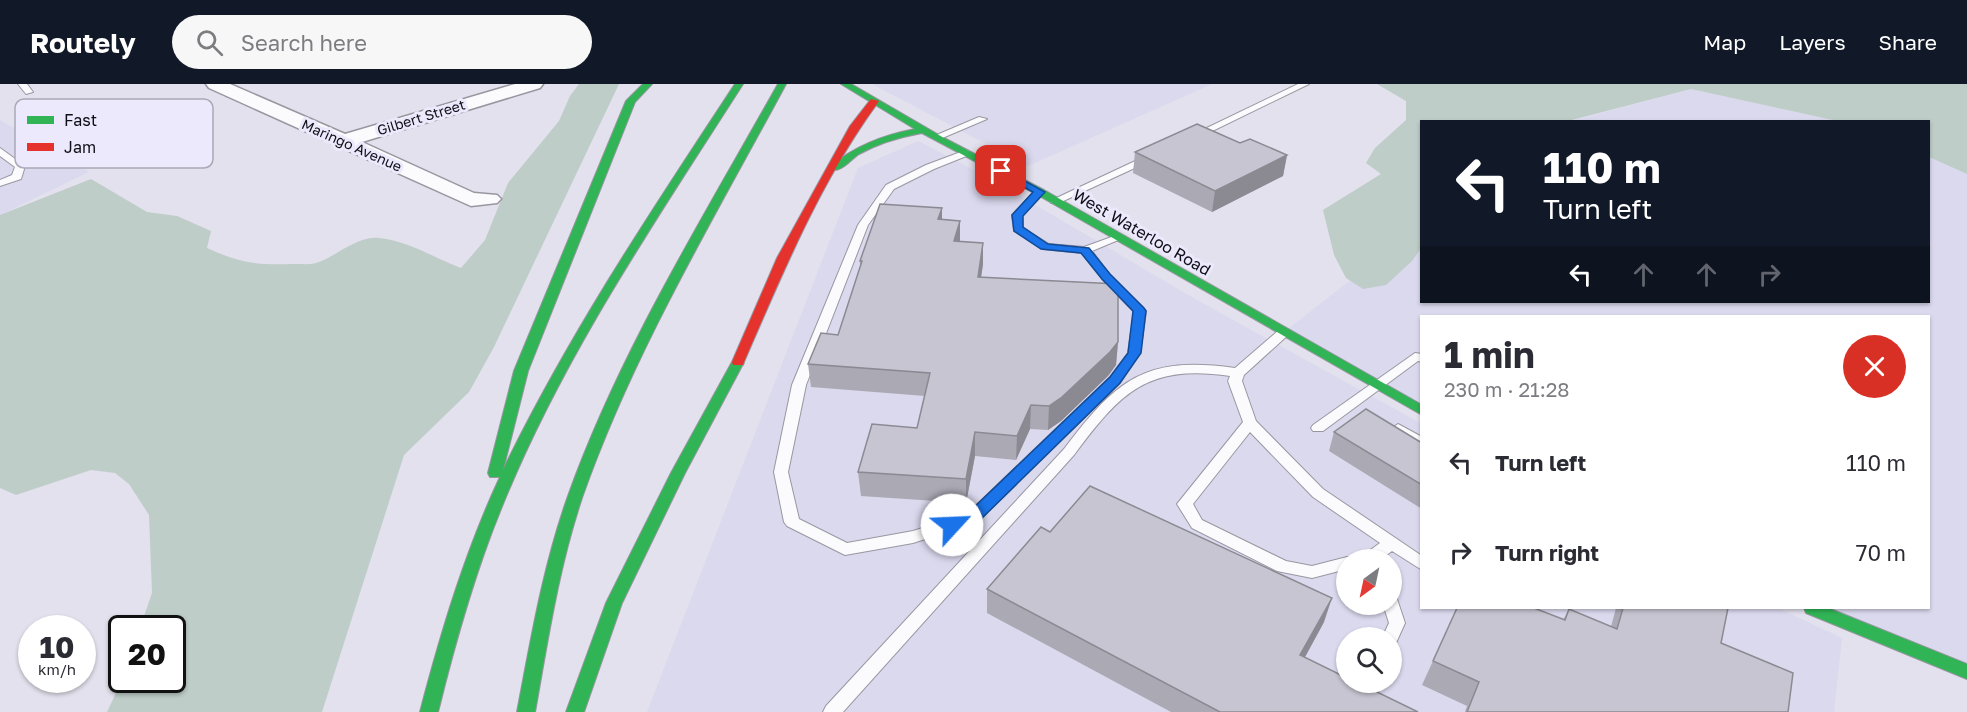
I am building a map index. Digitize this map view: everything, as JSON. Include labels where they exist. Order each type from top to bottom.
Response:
[{"type":"main road","points":[[486,532],[498,453],[521,371],[637,84]]},
{"type":"main road","points":[[631,101],[648,84]]},
{"type":"main road","points":[[429,712],[470,574],[506,480],[581,334],[610,284],[739,84]]},
{"type":"main road","name":"West Waterloo Road","points":[[845,84],[924,130],[1040,192],[1420,410]]},
{"type":"main road","points":[[525,712],[550,584],[580,485],[636,353],[781,86]]},
{"type":"main road","points":[[575,712],[614,603],[678,474],[732,375],[783,258],[855,126],[874,100]]},
{"type":"main road","points":[[830,173],[850,153],[866,145],[924,130]]},
{"type":"main road","points":[[1814,609],[1967,672]]},
{"type":"street","name":"Maringo Avenue","points":[[215,84],[471,200],[490,199]]},
{"type":"street","name":"Gilbert Street","points":[[343,141],[534,84]]},
{"type":"lane","points":[[22,84],[29,92]]},
{"type":"lane","points":[[1186,140],[1305,84]]},
{"type":"lane","points":[[937,137],[982,119]]},
{"type":"lane","points":[[0,152],[15,162]]},
{"type":"lane","points":[[966,153],[930,167],[890,187],[872,216],[863,225],[799,385],[781,472],[792,522],[845,549],[913,537],[972,518],[1115,380],[1134,353],[1140,311],[1106,277],[1085,250]]},
{"type":"lane","points":[[1055,201],[1155,154]]},
{"type":"lane","points":[[0,183],[17,177],[20,168]]},
{"type":"lane","points":[[1040,192],[1017,215],[1018,229],[1046,247],[1085,250],[1117,238]]},
{"type":"lane","points":[[1283,333],[1238,373],[1235,381],[1250,423],[1318,493],[1420,563]]},
{"type":"lane","points":[[1318,428],[1356,406],[1376,385],[1414,357],[1420,358]]},
{"type":"lane","points":[[832,712],[1069,452],[1093,421],[1126,388],[1145,377],[1185,369],[1218,369],[1238,373]]},
{"type":"lane","points":[[1382,420],[1420,441]]},
{"type":"lane","points":[[1250,423],[1185,504],[1197,524],[1284,567],[1312,572],[1336,566]]},
{"type":"lane","points":[[1385,549],[1392,543]]},
{"type":"lane","points":[[1361,707],[1367,693]]},
{"type":"shaded area","points":[[579,84],[619,84],[494,347],[469,392],[404,455],[322,712],[107,712],[116,693],[186,693],[186,615],[144,615],[152,593],[149,515],[129,484],[115,473],[91,470],[16,495],[0,488],[0,215],[91,179],[147,212],[177,216],[211,231],[207,248],[241,260],[271,264],[314,264],[355,243],[379,238],[411,246],[461,268],[485,240],[508,183],[559,121],[570,96]]},
{"type":"shaded area","points":[[872,84],[1212,84],[1028,166]]},
{"type":"shaded area","points":[[1377,84],[1967,84],[1967,174],[1930,157],[1930,120],[1832,120],[1691,89],[1572,120],[1420,120],[1420,250],[1412,261],[1386,285],[1363,289],[1346,278],[1334,255],[1323,210],[1381,174],[1366,163],[1375,148],[1406,120],[1406,101]]},
{"type":"shaded area","points":[[1691,89],[1832,120],[1575,120]]},
{"type":"shaded area","points":[[0,120],[15,129],[15,168],[82,168],[89,172],[0,215]]},
{"type":"shaded area","points":[[918,141],[995,181],[1195,299],[1420,423],[1420,609],[1780,609],[1842,638],[1834,712],[647,712],[858,168]]},
{"type":"shaded area","points":[[1930,157],[1967,174],[1967,669],[1833,609],[1930,609],[1930,315],[1420,315],[1420,409],[1283,333],[1420,226],[1420,303],[1930,303]]},
{"type":"building","points":[[1197,124],[1240,143],[1250,139],[1287,155],[1215,191],[1135,152]]},
{"type":"building","points":[[880,204],[942,208],[938,219],[960,221],[954,241],[983,243],[978,277],[1118,284],[1118,342],[1062,397],[1049,406],[1031,405],[1017,436],[975,432],[966,479],[858,472],[872,424],[917,428],[930,373],[808,364],[821,333],[838,335]]},
{"type":"building","points":[[1366,409],[1420,442],[1420,484],[1334,432]]},
{"type":"building","points":[[1090,486],[1332,598],[1300,655],[1336,673],[1336,693],[1379,693],[1418,712],[1220,712],[987,589],[1041,527],[1050,532]]},
{"type":"building","points":[[1457,609],[1537,609],[1565,620],[1569,609],[1617,629],[1623,609],[1728,609],[1721,643],[1793,673],[1788,712],[1467,712],[1479,682],[1433,661]]},
{"type":"traffic: fast","points":[[495,473],[521,371],[631,101],[648,84]]},
{"type":"traffic: fast","points":[[429,712],[453,623],[472,565],[494,507],[531,427],[557,376],[615,277],[739,84]]},
{"type":"traffic: fast","points":[[526,712],[547,602],[567,521],[597,441],[671,286],[782,84]]},
{"type":"traffic: fast","points":[[845,84],[874,101]]},
{"type":"traffic: fast","points":[[874,101],[941,140],[1040,192],[1420,410]]},
{"type":"traffic: fast","points":[[835,168],[855,153],[876,142],[924,130]]},
{"type":"traffic: fast","points":[[575,712],[614,603],[678,473],[738,362]]},
{"type":"traffic: fast","points":[[1814,609],[1967,672]]},
{"type":"traffic: jam","points":[[738,362],[783,258],[855,126],[874,101]]},
{"type":"route","points":[[952,525],[972,518],[1115,380],[1134,353],[1140,311],[1106,277],[1085,250],[1046,247],[1018,229],[1017,215],[1040,192],[1001,171]]}]
